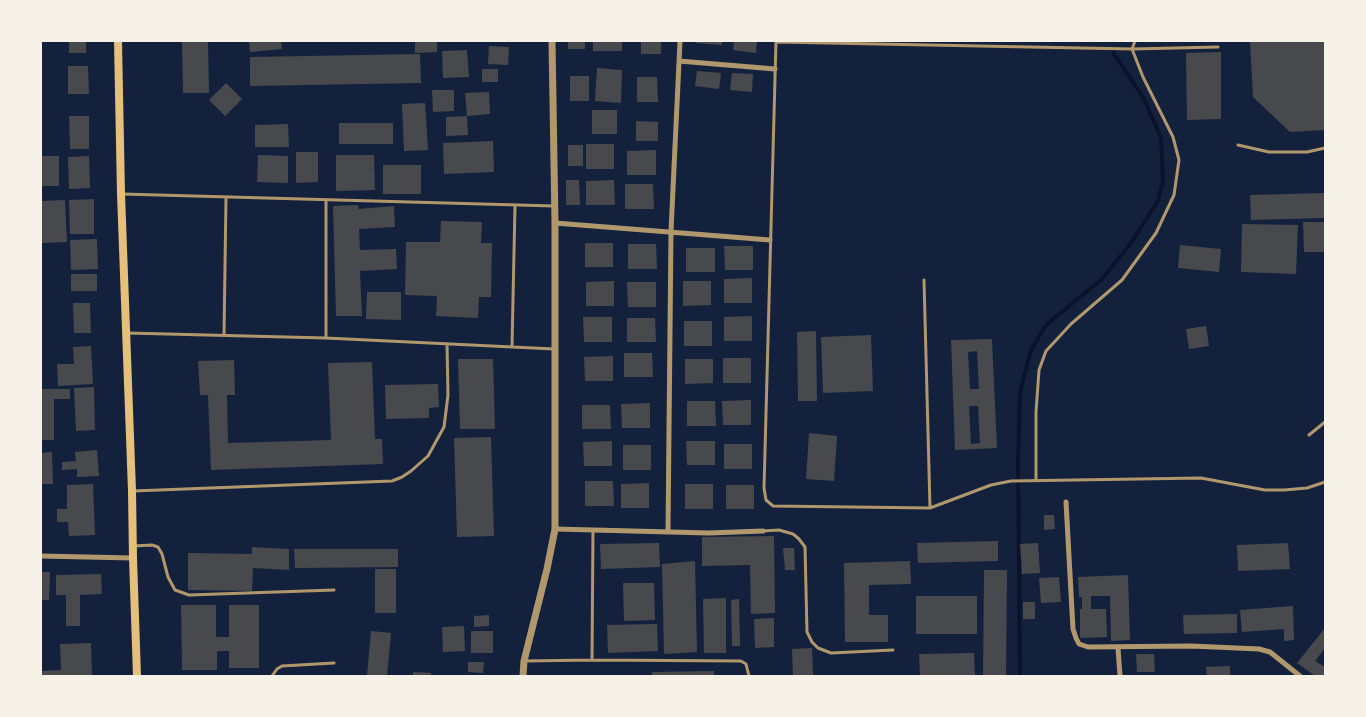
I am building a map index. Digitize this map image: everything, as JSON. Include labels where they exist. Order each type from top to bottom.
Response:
[{"type":"main road","points":[[118,41],[121,194],[137,676]]},
{"type":"street","points":[[523,676],[524,661],[555,529],[555,223],[552,41]]},
{"type":"street","points":[[668,531],[671,231],[680,41]]},
{"type":"street","points":[[679,61],[775,69]]},
{"type":"street","points":[[555,223],[770,240]]},
{"type":"street","points":[[1066,502],[1072,621],[1079,644],[1088,647],[1118,648],[1192,646],[1259,648],[1270,652],[1300,676]]},
{"type":"street","points":[[555,529],[709,533],[763,531]]},
{"type":"street","points":[[41,556],[133,558]]},
{"type":"street","points":[[1118,648],[1120,676]]},
{"type":"lane","points":[[1036,481],[1036,412],[1039,370],[1046,351],[1071,324],[1122,280],[1156,233],[1174,195],[1179,160],[1173,137],[1143,77],[1132,49],[1135,41]]},
{"type":"lane","points":[[1218,47],[1132,49],[776,42],[764,488],[766,500],[773,506],[930,508],[990,485],[1025,480],[1202,478],[1265,490],[1307,488],[1325,482]]},
{"type":"lane","points":[[1238,145],[1269,152],[1307,152],[1325,148]]},
{"type":"lane","points":[[121,194],[554,206]]},
{"type":"lane","points":[[224,335],[226,198]]},
{"type":"lane","points":[[326,200],[326,338]]},
{"type":"lane","points":[[512,346],[515,205]]},
{"type":"lane","points":[[924,280],[930,508]]},
{"type":"lane","points":[[127,333],[326,338],[555,349]]},
{"type":"lane","points":[[132,491],[392,481],[402,477],[428,456],[444,427],[448,395],[447,344]]},
{"type":"lane","points":[[1309,436],[1325,422]]},
{"type":"lane","points":[[592,660],[593,530]]},
{"type":"lane","points":[[763,531],[780,530],[793,534],[800,538],[805,547],[807,632],[812,642],[818,648],[831,653],[893,650]]},
{"type":"lane","points":[[133,546],[152,545],[158,547],[162,554],[168,577],[175,590],[189,595],[334,590]]},
{"type":"lane","points":[[524,661],[740,661],[746,664],[749,676]]},
{"type":"lane","points":[[272,676],[282,666],[334,663]]},
{"type":"building","points":[[69,41],[86,41],[86,53],[69,53]]},
{"type":"building","points":[[182,41],[208,41],[209,93],[183,93]]},
{"type":"building","points":[[249,41],[281,41],[282,49],[250,52]]},
{"type":"building","points":[[415,41],[437,41],[437,52],[415,53]]},
{"type":"building","points":[[568,41],[585,41],[585,49],[568,49]]},
{"type":"building","points":[[593,41],[622,41],[622,51],[593,51]]},
{"type":"building","points":[[641,41],[661,41],[661,54],[641,54]]},
{"type":"building","points":[[696,41],[722,41],[722,45],[696,43]]},
{"type":"building","points":[[734,41],[757,41],[756,53],[733,50]]},
{"type":"building","points":[[1250,41],[1325,41],[1325,130],[1290,132],[1253,97]]},
{"type":"building","points":[[489,46],[509,47],[508,65],[488,64]]},
{"type":"building","points":[[467,50],[469,77],[443,78],[442,51]]},
{"type":"building","points":[[1221,52],[1221,119],[1187,120],[1186,53]]},
{"type":"building","points":[[420,54],[421,83],[250,86],[250,57]]},
{"type":"building","points":[[68,66],[88,66],[89,94],[68,94]]},
{"type":"building","points":[[597,68],[622,70],[621,103],[595,101]]},
{"type":"building","points":[[482,69],[498,69],[498,82],[482,82]]},
{"type":"building","points":[[697,71],[721,73],[719,89],[695,86]]},
{"type":"building","points":[[732,73],[753,74],[752,92],[730,90]]},
{"type":"building","points":[[570,76],[589,76],[589,101],[570,101]]},
{"type":"building","points":[[637,77],[657,77],[658,102],[637,102]]},
{"type":"building","points":[[226,83],[242,99],[225,116],[209,100]]},
{"type":"building","points":[[432,90],[454,90],[454,111],[433,112]]},
{"type":"building","points":[[489,92],[490,114],[467,116],[465,93]]},
{"type":"building","points":[[425,103],[428,150],[404,151],[402,104]]},
{"type":"building","points":[[592,110],[617,110],[617,134],[592,134]]},
{"type":"building","points":[[69,116],[89,116],[89,149],[70,149]]},
{"type":"building","points":[[467,116],[468,135],[446,136],[446,117]]},
{"type":"building","points":[[636,121],[658,122],[658,141],[636,141]]},
{"type":"building","points":[[339,123],[393,123],[393,144],[339,144]]},
{"type":"building","points":[[288,124],[289,147],[255,147],[255,125]]},
{"type":"building","points":[[493,141],[494,172],[444,174],[443,143]]},
{"type":"building","points":[[586,144],[614,144],[614,169],[586,169]]},
{"type":"building","points":[[568,145],[583,145],[583,166],[568,166]]},
{"type":"building","points":[[656,150],[656,175],[627,175],[627,151]]},
{"type":"building","points":[[296,152],[318,152],[318,182],[296,183]]},
{"type":"building","points":[[258,155],[288,156],[288,183],[257,182]]},
{"type":"building","points":[[336,155],[374,155],[375,190],[336,191]]},
{"type":"building","points":[[41,156],[59,156],[59,186],[42,186]]},
{"type":"building","points":[[89,156],[90,188],[69,189],[68,157]]},
{"type":"building","points":[[383,165],[421,165],[421,194],[383,194]]},
{"type":"building","points":[[566,180],[579,180],[580,205],[566,205]]},
{"type":"building","points":[[614,180],[615,205],[586,205],[586,181]]},
{"type":"building","points":[[625,184],[653,184],[654,209],[625,209]]},
{"type":"building","points":[[1325,193],[1325,218],[1251,220],[1250,195]]},
{"type":"building","points":[[94,199],[94,234],[70,234],[69,200]]},
{"type":"building","points":[[65,200],[67,242],[41,243],[41,201]]},
{"type":"building","points":[[358,205],[359,209],[394,206],[395,227],[359,229],[360,250],[396,249],[397,269],[360,271],[362,316],[336,316],[333,206]]},
{"type":"building","points":[[441,221],[482,222],[481,243],[492,243],[491,297],[479,297],[478,318],[436,316],[437,296],[405,295],[406,242],[440,242]]},
{"type":"building","points":[[1303,222],[1325,222],[1325,252],[1304,252]]},
{"type":"building","points":[[1242,224],[1298,225],[1296,274],[1241,272]]},
{"type":"building","points":[[97,239],[98,269],[71,270],[70,240]]},
{"type":"building","points":[[585,243],[613,243],[613,267],[585,267]]},
{"type":"building","points":[[628,244],[656,244],[657,269],[628,269]]},
{"type":"building","points":[[1180,245],[1221,249],[1219,272],[1178,268]]},
{"type":"building","points":[[724,246],[753,246],[753,270],[725,270]]},
{"type":"building","points":[[686,248],[715,248],[715,272],[686,272]]},
{"type":"building","points":[[71,274],[97,274],[97,291],[71,291]]},
{"type":"building","points":[[752,278],[752,303],[724,303],[724,279]]},
{"type":"building","points":[[614,281],[614,306],[586,306],[586,282]]},
{"type":"building","points":[[683,281],[711,281],[711,305],[683,306]]},
{"type":"building","points":[[627,282],[656,282],[656,307],[628,307]]},
{"type":"building","points":[[367,292],[401,292],[401,320],[366,319]]},
{"type":"building","points":[[73,303],[90,303],[91,333],[74,333]]},
{"type":"building","points":[[752,316],[752,341],[724,341],[724,317]]},
{"type":"building","points":[[583,317],[612,317],[612,342],[584,342]]},
{"type":"building","points":[[627,318],[655,318],[656,342],[627,342]]},
{"type":"building","points":[[684,321],[712,321],[712,346],[684,346]]},
{"type":"building","points":[[1206,326],[1209,346],[1189,349],[1186,329]]},
{"type":"building","points":[[816,331],[817,401],[798,401],[797,332]]},
{"type":"building","points":[[871,335],[873,391],[823,393],[821,337]]},
{"type":"building","points":[[992,339],[997,448],[955,450],[951,340]],"holes":[[[977,351],[979,389],[970,389],[968,352]],[[969,406],[978,406],[980,443],[971,444]]]},
{"type":"building","points":[[91,346],[93,384],[58,386],[57,364],[74,364],[73,347]]},
{"type":"building","points":[[624,353],[652,353],[653,377],[624,377]]},
{"type":"building","points":[[613,356],[613,381],[585,381],[584,357]]},
{"type":"building","points":[[723,358],[751,358],[751,383],[723,383]]},
{"type":"building","points":[[458,359],[493,359],[495,429],[460,429]]},
{"type":"building","points":[[685,359],[713,359],[713,383],[685,384]]},
{"type":"building","points":[[234,360],[235,395],[227,395],[228,443],[331,440],[328,363],[372,362],[375,439],[382,439],[383,464],[211,470],[208,395],[200,395],[198,361]]},
{"type":"building","points":[[438,384],[439,407],[429,408],[429,418],[386,419],[385,385]]},
{"type":"building","points":[[94,387],[95,430],[76,431],[74,388]]},
{"type":"building","points":[[41,389],[70,389],[70,399],[54,399],[54,440],[41,440]]},
{"type":"building","points":[[751,400],[751,425],[723,425],[722,401]]},
{"type":"building","points":[[687,401],[715,401],[716,426],[687,426]]},
{"type":"building","points":[[650,403],[650,428],[622,428],[621,404]]},
{"type":"building","points":[[582,405],[610,405],[611,429],[582,429]]},
{"type":"building","points":[[809,433],[837,436],[834,481],[806,479]]},
{"type":"building","points":[[491,437],[494,536],[457,537],[454,438]]},
{"type":"building","points":[[612,441],[612,466],[584,466],[583,442]]},
{"type":"building","points":[[686,441],[715,441],[715,465],[687,465]]},
{"type":"building","points":[[724,444],[752,444],[752,469],[724,469]]},
{"type":"building","points":[[623,445],[651,445],[651,470],[623,470]]},
{"type":"building","points":[[97,450],[99,476],[77,477],[77,469],[62,470],[62,462],[76,461],[75,452]]},
{"type":"building","points":[[52,452],[53,484],[41,484],[41,453]]},
{"type":"building","points":[[585,481],[613,481],[614,506],[585,506]]},
{"type":"building","points":[[649,483],[649,508],[621,508],[621,484]]},
{"type":"building","points":[[93,484],[95,535],[69,536],[68,522],[57,522],[57,509],[67,509],[67,485]]},
{"type":"building","points":[[685,484],[713,484],[713,509],[685,509]]},
{"type":"building","points":[[726,485],[754,485],[754,509],[726,509]]},
{"type":"building","points":[[1044,515],[1054,515],[1055,529],[1044,530]]},
{"type":"building","points":[[774,536],[775,613],[751,614],[750,565],[702,566],[702,537]]},
{"type":"building","points":[[998,541],[998,561],[918,563],[917,543]]},
{"type":"building","points":[[659,543],[660,567],[601,569],[600,544]]},
{"type":"building","points":[[1038,543],[1040,573],[1022,574],[1020,544]]},
{"type":"building","points":[[1288,543],[1290,569],[1238,571],[1237,545]]},
{"type":"building","points":[[252,547],[289,549],[289,570],[253,568],[252,591],[188,590],[188,553],[252,554]]},
{"type":"building","points":[[783,548],[794,548],[795,570],[785,570]]},
{"type":"building","points":[[294,549],[398,549],[398,567],[295,568]]},
{"type":"building","points":[[695,561],[697,652],[664,654],[662,564]]},
{"type":"building","points":[[910,561],[911,584],[869,585],[869,615],[888,615],[888,642],[845,642],[844,563]]},
{"type":"building","points":[[375,569],[396,569],[396,613],[375,613]]},
{"type":"building","points":[[984,570],[1007,570],[1006,676],[983,676]]},
{"type":"building","points":[[41,572],[50,572],[49,600],[41,600]]},
{"type":"building","points":[[101,574],[102,594],[80,595],[80,626],[66,626],[66,595],[56,595],[56,575]]},
{"type":"building","points":[[1128,575],[1130,640],[1111,641],[1110,596],[1091,596],[1091,609],[1106,609],[1107,637],[1080,638],[1082,597],[1079,597],[1078,577]]},
{"type":"building","points":[[1059,577],[1061,602],[1041,603],[1039,578]]},
{"type":"building","points":[[623,583],[654,583],[655,620],[624,621]]},
{"type":"building","points":[[916,596],[977,596],[977,634],[916,634]]},
{"type":"building","points":[[726,598],[726,653],[704,653],[703,599]]},
{"type":"building","points":[[739,599],[740,646],[732,646],[731,600]]},
{"type":"building","points":[[1023,602],[1035,602],[1035,619],[1023,619]]},
{"type":"building","points":[[181,605],[216,605],[216,637],[229,637],[229,605],[259,605],[259,668],[229,668],[229,651],[217,651],[217,670],[182,670]]},
{"type":"building","points":[[1293,606],[1294,640],[1284,641],[1284,629],[1242,632],[1240,610]]},
{"type":"building","points":[[1237,614],[1237,633],[1184,634],[1183,615]]},
{"type":"building","points":[[489,615],[489,626],[474,627],[474,616]]},
{"type":"building","points":[[774,618],[774,647],[755,648],[754,619]]},
{"type":"building","points":[[657,624],[658,651],[608,653],[607,625]]},
{"type":"building","points":[[464,626],[465,651],[443,652],[442,627]]},
{"type":"building","points":[[1325,628],[1325,648],[1315,661],[1325,667],[1325,676],[1315,676],[1297,663]]},
{"type":"building","points":[[371,631],[391,633],[387,676],[367,676]]},
{"type":"building","points":[[471,631],[493,631],[493,653],[471,653]]},
{"type":"building","points":[[91,643],[92,676],[41,676],[41,671],[61,670],[60,644]]},
{"type":"building","points":[[812,648],[813,676],[793,676],[792,649]]},
{"type":"building","points":[[974,653],[975,676],[920,676],[919,654]]},
{"type":"building","points":[[1136,654],[1154,654],[1155,672],[1137,672]]},
{"type":"building","points":[[468,662],[484,662],[483,673],[468,672]]},
{"type":"building","points":[[1230,666],[1230,676],[1207,676],[1206,667]]},
{"type":"building","points":[[714,671],[714,676],[652,676],[652,672]]},
{"type":"building","points":[[413,672],[431,673],[431,676],[413,676]]},
{"type":"waterway","points":[[1020,676],[1018,461],[1020,392],[1031,350],[1046,325],[1101,280],[1131,243],[1158,201],[1163,181],[1161,138],[1144,99],[1114,54],[1114,50]]}]
